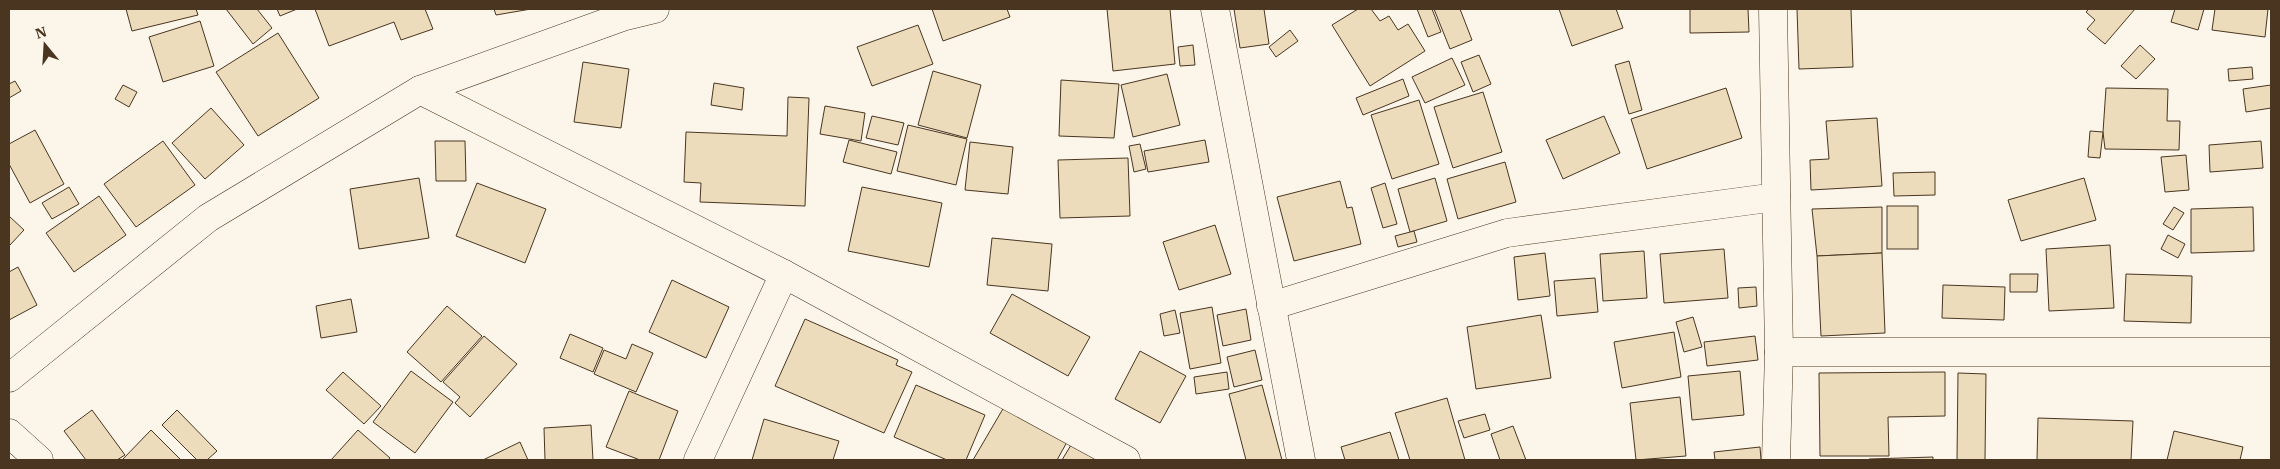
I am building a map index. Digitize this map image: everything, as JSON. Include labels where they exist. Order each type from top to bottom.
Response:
[{"type":"street","points":[[9,378],[208,218],[420,90],[622,17],[655,9]]},
{"type":"street","points":[[1215,9],[1301,460]]},
{"type":"street","points":[[1772,9],[1779,352],[1776,460]]},
{"type":"street","points":[[420,90],[784,274],[1126,460]]},
{"type":"street","points":[[1271,306],[1507,233],[1776,197]]},
{"type":"street","points":[[698,460],[784,274]]},
{"type":"street","points":[[1779,352],[2271,352]]},
{"type":"street","points":[[9,433],[39,460]]},
{"type":"building","points":[[126,9],[196,9],[198,15],[132,31]]},
{"type":"building","points":[[226,9],[257,9],[272,28],[253,44]]},
{"type":"building","points":[[277,9],[297,9],[280,16]]},
{"type":"building","points":[[315,9],[425,9],[433,29],[401,40],[394,22],[329,46]]},
{"type":"building","points":[[494,9],[531,9],[496,15]]},
{"type":"building","points":[[932,9],[1007,9],[1010,17],[943,41]]},
{"type":"building","points":[[1107,9],[1170,9],[1175,64],[1113,71]]},
{"type":"building","points":[[1234,9],[1264,9],[1269,44],[1240,48]]},
{"type":"building","points":[[1358,9],[1371,9],[1380,21],[1389,16],[1398,30],[1408,24],[1425,51],[1370,86],[1332,25]]},
{"type":"building","points":[[1417,9],[1432,9],[1441,32],[1428,37]]},
{"type":"building","points":[[1434,9],[1460,9],[1472,40],[1450,49]]},
{"type":"building","points":[[1559,9],[1616,9],[1623,28],[1572,46]]},
{"type":"building","points":[[1690,9],[1748,9],[1749,32],[1690,33]]},
{"type":"building","points":[[1797,9],[1851,9],[1853,67],[1799,69]]},
{"type":"building","points":[[2089,9],[2135,9],[2105,44],[2087,29],[2095,20],[2086,12]]},
{"type":"building","points":[[2175,9],[2204,9],[2198,30],[2171,22]]},
{"type":"building","points":[[2215,9],[2268,9],[2265,37],[2212,30]]},
{"type":"building","points":[[200,21],[214,66],[163,82],[149,37]]},
{"type":"building","points":[[918,25],[933,64],[872,86],[857,47]]},
{"type":"building","points":[[1290,30],[1298,41],[1276,57],[1269,47]]},
{"type":"building","points":[[278,33],[319,98],[258,136],[216,72]]},
{"type":"building","points":[[1193,45],[1195,65],[1180,66],[1178,47]]},
{"type":"building","points":[[2140,45],[2155,59],[2136,79],[2121,66]]},
{"type":"building","points":[[1479,55],[1491,84],[1473,92],[1461,62]]},
{"type":"building","points":[[1452,58],[1465,85],[1425,103],[1412,77]]},
{"type":"building","points":[[1629,61],[1642,110],[1629,114],[1615,65]]},
{"type":"building","points":[[583,62],[629,69],[621,128],[574,122]]},
{"type":"building","points":[[2252,67],[2253,79],[2229,81],[2228,69]]},
{"type":"building","points":[[933,71],[981,85],[967,138],[918,125]]},
{"type":"building","points":[[1167,74],[1180,125],[1133,137],[1121,85]]},
{"type":"building","points":[[1403,79],[1409,96],[1363,115],[1356,98]]},
{"type":"building","points":[[1061,80],[1119,84],[1114,138],[1059,136]]},
{"type":"building","points":[[15,81],[21,91],[9,98],[9,84]]},
{"type":"building","points":[[714,83],[744,88],[742,110],[711,105]]},
{"type":"building","points":[[123,85],[137,92],[129,107],[115,99]]},
{"type":"building","points":[[2271,85],[2271,108],[2246,112],[2243,89]]},
{"type":"building","points":[[1726,88],[1742,138],[1647,169],[1631,119]]},
{"type":"building","points":[[2106,88],[2168,89],[2167,121],[2180,121],[2179,150],[2105,149],[2103,132]]},
{"type":"building","points":[[1483,92],[1502,152],[1453,168],[1434,107]]},
{"type":"building","points":[[788,97],[809,98],[805,206],[700,202],[701,183],[684,182],[686,132],[787,136]]},
{"type":"building","points":[[1419,100],[1439,164],[1392,179],[1371,115]]},
{"type":"building","points":[[825,106],[865,113],[861,141],[820,134]]},
{"type":"building","points":[[211,108],[244,145],[205,179],[172,143]]},
{"type":"building","points":[[872,116],[904,123],[898,145],[866,138]]},
{"type":"building","points":[[1604,116],[1620,153],[1563,179],[1546,140]]},
{"type":"building","points":[[1877,118],[1882,186],[1811,190],[1810,160],[1829,159],[1826,121]]},
{"type":"building","points":[[908,125],[967,139],[956,185],[897,171]]},
{"type":"building","points":[[35,130],[64,184],[30,203],[9,164],[9,144]]},
{"type":"building","points":[[2090,131],[2103,132],[2100,158],[2088,157]]},
{"type":"building","points":[[849,140],[897,152],[891,174],[843,162]]},
{"type":"building","points":[[1205,140],[1209,162],[1148,172],[1144,151]]},
{"type":"building","points":[[163,141],[195,185],[136,227],[104,184]]},
{"type":"building","points":[[435,141],[465,141],[466,181],[436,181]]},
{"type":"building","points":[[2261,141],[2263,168],[2210,172],[2209,145]]},
{"type":"building","points":[[970,142],[1013,147],[1008,194],[965,190]]},
{"type":"building","points":[[1140,144],[1146,169],[1134,172],[1129,146]]},
{"type":"building","points":[[2186,155],[2189,190],[2165,192],[2161,157]]},
{"type":"building","points":[[1128,158],[1130,216],[1060,218],[1058,160]]},
{"type":"building","points":[[1505,162],[1516,202],[1458,219],[1447,179]]},
{"type":"building","points":[[1935,172],[1935,195],[1894,196],[1893,173]]},
{"type":"building","points":[[419,178],[429,238],[359,249],[350,189]]},
{"type":"building","points":[[1435,178],[1447,221],[1410,232],[1398,189]]},
{"type":"building","points":[[2084,178],[2096,220],[2021,241],[2008,200]]},
{"type":"building","points":[[1340,181],[1347,208],[1352,207],[1361,244],[1294,261],[1277,197]]},
{"type":"building","points":[[477,183],[546,209],[525,263],[456,236]]},
{"type":"building","points":[[1385,183],[1397,224],[1383,228],[1371,188]]},
{"type":"building","points":[[69,187],[79,204],[52,219],[42,203]]},
{"type":"building","points":[[862,187],[942,203],[929,267],[848,251]]},
{"type":"building","points":[[99,196],[126,235],[74,272],[46,233]]},
{"type":"building","points":[[1887,206],[1918,206],[1918,249],[1887,249]]},
{"type":"building","points":[[1882,207],[1882,253],[1817,256],[1812,209]]},
{"type":"building","points":[[2174,207],[2184,213],[2173,230],[2163,224]]},
{"type":"building","points":[[2253,207],[2254,251],[2191,253],[2191,209]]},
{"type":"building","points":[[9,216],[24,230],[10,245],[9,244]]},
{"type":"building","points":[[1215,225],[1231,274],[1179,290],[1163,242]]},
{"type":"building","points":[[1414,231],[1417,242],[1398,247],[1395,236]]},
{"type":"building","points":[[2168,235],[2185,244],[2178,258],[2161,249]]},
{"type":"building","points":[[992,238],[1052,244],[1048,291],[987,285]]},
{"type":"building","points":[[2110,245],[2114,308],[2049,311],[2046,249]]},
{"type":"building","points":[[1724,249],[1728,298],[1664,303],[1660,254]]},
{"type":"building","points":[[1644,251],[1647,298],[1603,301],[1600,254]]},
{"type":"building","points":[[1545,253],[1550,296],[1518,300],[1514,257]]},
{"type":"building","points":[[1882,253],[1885,333],[1821,336],[1817,256]]},
{"type":"building","points":[[18,267],[37,305],[9,320],[9,272]]},
{"type":"building","points":[[2010,274],[2038,274],[2037,292],[2010,292]]},
{"type":"building","points":[[2126,274],[2192,276],[2191,323],[2124,321]]},
{"type":"building","points":[[1595,278],[1598,312],[1557,316],[1554,281]]},
{"type":"building","points":[[672,280],[729,307],[706,358],[649,332]]},
{"type":"building","points":[[1943,285],[2005,287],[2004,320],[1942,318]]},
{"type":"building","points":[[1756,287],[1757,306],[1739,308],[1738,288]]},
{"type":"building","points":[[1012,294],[1090,337],[1068,376],[990,333]]},
{"type":"building","points":[[351,299],[357,332],[321,338],[316,306]]},
{"type":"building","points":[[447,306],[482,336],[441,382],[407,352]]},
{"type":"building","points":[[1212,307],[1221,363],[1190,369],[1180,313]]},
{"type":"building","points":[[1246,309],[1251,340],[1223,346],[1217,315]]},
{"type":"building","points":[[1175,310],[1180,333],[1164,336],[1160,314]]},
{"type":"building","points":[[1541,315],[1551,378],[1476,389],[1467,327]]},
{"type":"building","points":[[1693,317],[1702,347],[1684,352],[1676,322]]},
{"type":"building","points":[[805,319],[898,360],[896,365],[912,372],[884,433],[775,386]]},
{"type":"building","points":[[1674,332],[1681,377],[1622,388],[1614,342]]},
{"type":"building","points":[[570,334],[603,348],[593,372],[560,358]]},
{"type":"building","points":[[484,336],[517,364],[470,417],[455,403],[460,397],[443,382]]},
{"type":"building","points":[[1755,336],[1758,360],[1707,366],[1704,342]]},
{"type":"building","points":[[632,344],[653,353],[636,392],[594,374],[604,350],[626,359]]},
{"type":"building","points":[[1255,350],[1262,380],[1234,387],[1227,357]]},
{"type":"building","points":[[1140,351],[1186,376],[1160,423],[1115,399]]},
{"type":"building","points":[[411,371],[453,402],[415,453],[373,422]]},
{"type":"building","points":[[1740,371],[1744,415],[1692,420],[1688,376]]},
{"type":"building","points":[[343,372],[381,406],[364,424],[326,390]]},
{"type":"building","points":[[1227,372],[1229,389],[1196,394],[1194,377]]},
{"type":"building","points":[[1945,372],[1945,416],[1888,417],[1889,456],[1820,456],[1819,373]]},
{"type":"building","points":[[1958,373],[1986,374],[1985,460],[1957,460]]},
{"type":"building","points":[[916,385],[985,415],[966,460],[947,460],[894,437]]},
{"type":"building","points":[[1262,385],[1282,460],[1246,460],[1229,394]]},
{"type":"building","points":[[629,391],[678,411],[659,460],[640,460],[606,447]]},
{"type":"building","points":[[1680,397],[1686,456],[1636,460],[1630,403]]},
{"type":"building","points":[[1447,398],[1465,460],[1410,460],[1395,413]]},
{"type":"building","points":[[1004,407],[1067,442],[1057,460],[973,460]]},
{"type":"building","points":[[92,410],[125,455],[117,460],[86,460],[64,431]]},
{"type":"building","points":[[177,410],[217,451],[207,460],[197,460],[162,425]]},
{"type":"building","points":[[1485,414],[1490,430],[1464,438],[1458,421]]},
{"type":"building","points":[[2038,418],[2133,421],[2131,460],[2037,460]]},
{"type":"building","points":[[764,419],[839,441],[833,460],[752,460]]},
{"type":"building","points":[[591,425],[593,460],[545,460],[544,428]]},
{"type":"building","points":[[1513,426],[1526,460],[1500,460],[1491,434]]},
{"type":"building","points":[[151,430],[181,460],[122,460]]},
{"type":"building","points":[[358,430],[390,458],[388,460],[331,460]]},
{"type":"building","points":[[2174,431],[2243,447],[2240,460],[2167,460]]},
{"type":"building","points":[[1390,432],[1399,460],[1345,460],[1341,447]]},
{"type":"building","points":[[520,442],[528,460],[483,460]]},
{"type":"building","points":[[1071,445],[1102,460],[1062,460]]},
{"type":"building","points":[[1760,447],[1761,460],[1715,460],[1714,452]]},
{"type":"building","points":[[1933,457],[1933,460],[1869,460],[1869,459]]}]
